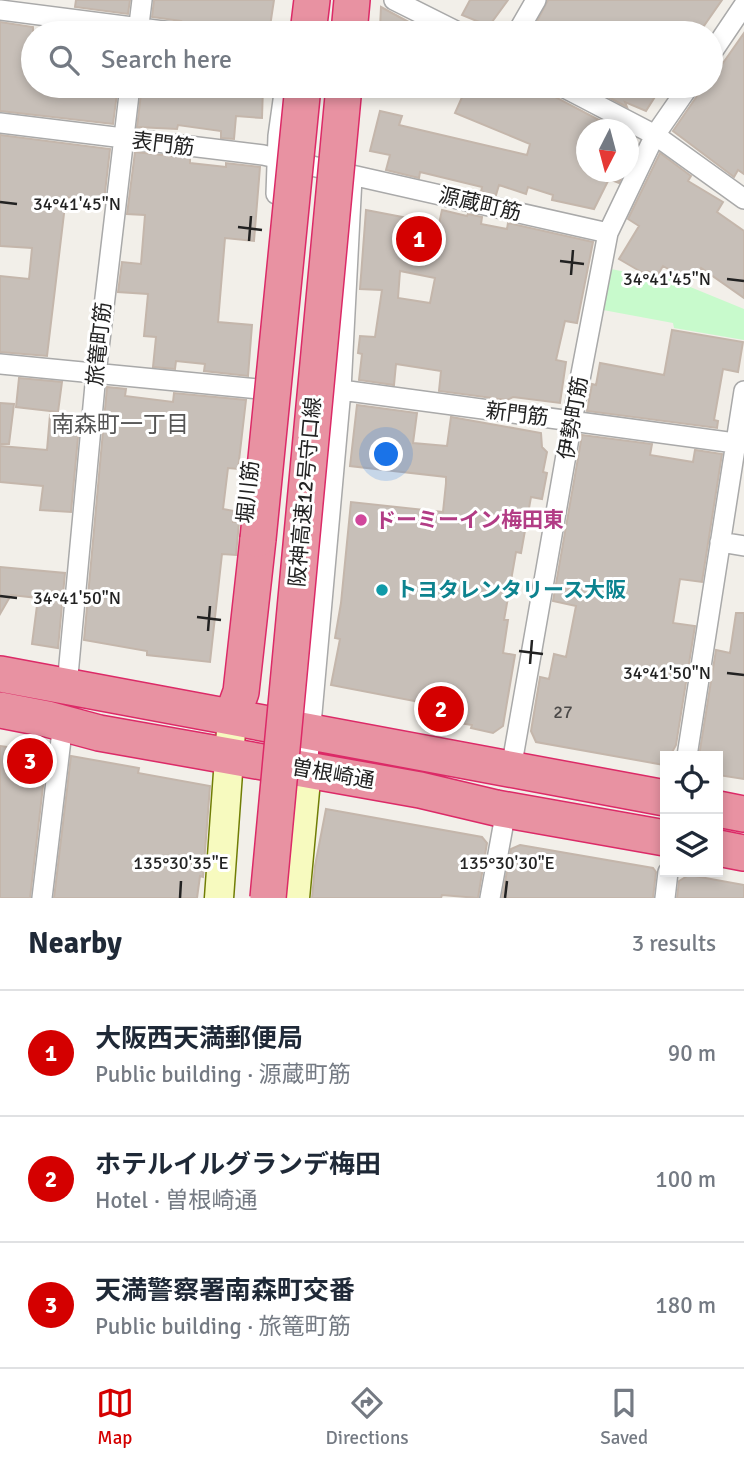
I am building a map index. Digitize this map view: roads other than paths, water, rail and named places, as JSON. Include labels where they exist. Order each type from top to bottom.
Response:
[{"type":"highway","points":[[309,21],[312,0]]},
{"type":"highway","points":[[329,21],[331,0]]},
{"type":"highway","points":[[350,21],[352,0]]},
{"type":"highway","points":[[232,717],[241,692],[302,98]]},
{"type":"highway","name":"阪神高速12号守口線","points":[[247,898],[322,98]]},
{"type":"highway","name":"阪神高速12号守口線","points":[[268,898],[343,98]]},
{"type":"highway","name":"曽根崎通","points":[[0,674],[660,797]]},
{"type":"highway","name":"曽根崎通","points":[[0,710],[99,733],[421,790],[506,810],[660,837]]},
{"type":"highway","points":[[723,810],[744,814]]},
{"type":"highway","points":[[723,849],[744,853]]},
{"type":"street","points":[[139,21],[142,0]]},
{"type":"street","points":[[293,21],[296,0]]},
{"type":"street","points":[[339,21],[341,0]]},
{"type":"street","points":[[365,21],[367,0]]},
{"type":"street","points":[[394,0],[436,21]]},
{"type":"street","points":[[524,21],[536,0]]},
{"type":"street","points":[[723,36],[744,5]]},
{"type":"street","points":[[0,10],[76,21]]},
{"type":"street","name":"旅篭町筋","points":[[67,686],[96,374],[128,98]]},
{"type":"street","name":"堀川筋","points":[[219,898],[232,717],[228,690],[283,98]]},
{"type":"street","points":[[295,898],[341,390],[340,172],[335,98]]},
{"type":"street","points":[[305,397],[323,203],[340,172],[357,98]]},
{"type":"street","points":[[584,98],[655,135],[744,199]]},
{"type":"street","name":"伊勢町筋","points":[[512,769],[572,421],[608,233],[655,135],[681,98]]},
{"type":"street","name":"表門筋","points":[[0,123],[278,158],[340,172]]},
{"type":"street","name":"源蔵町筋","points":[[340,172],[608,233]]},
{"type":"street","points":[[0,364],[258,389]]},
{"type":"street","name":"新門筋","points":[[341,390],[735,443]]},
{"type":"street","points":[[688,751],[744,391]]},
{"type":"street","points":[[720,542],[744,546]]},
{"type":"street","points":[[42,898],[62,723]]},
{"type":"street","points":[[490,898],[506,810]]},
{"type":"street","points":[[664,898],[667,877]]},
{"type":"place","name":"大阪西天満郵便局","points":[[419,239]]},
{"type":"place","name":"ドーミーイン梅田東","points":[[361,520]]},
{"type":"place","name":"トヨタレンタリース大阪","points":[[382,590]]},
{"type":"place","name":"ホテルイルグランデ梅田","points":[[441,709]]},
{"type":"place","name":"天満警察署南森町交番","points":[[30,761]]},
{"type":"district","name":"南森町一丁目","points":[[120,424]]}]
